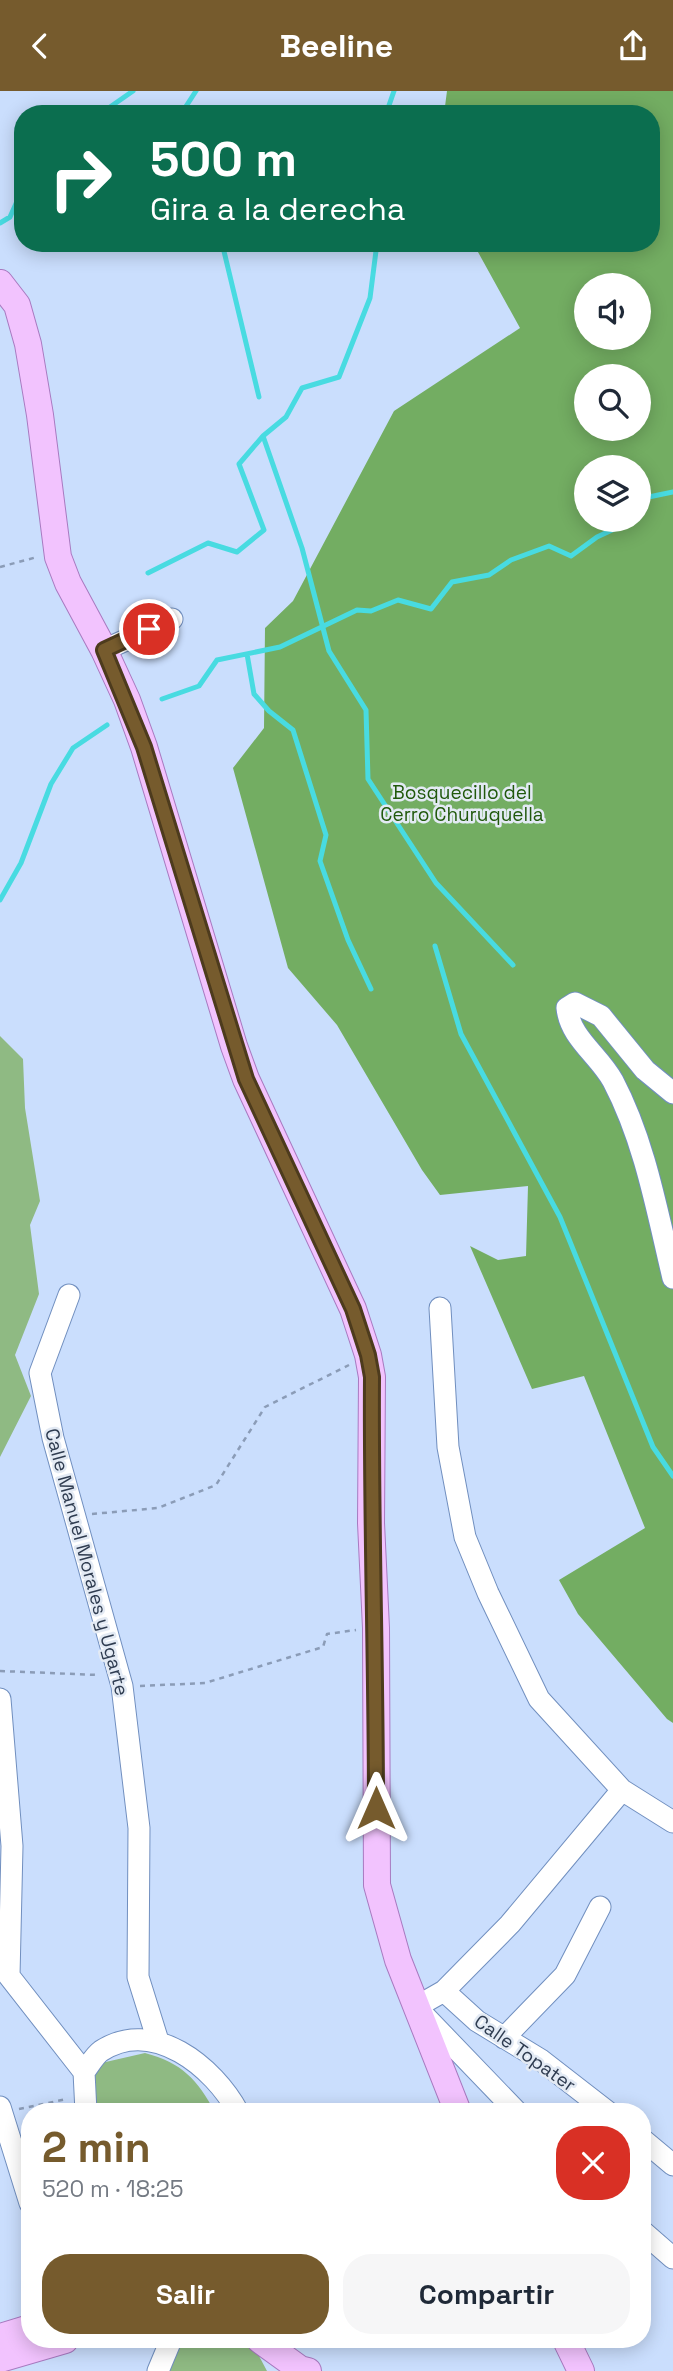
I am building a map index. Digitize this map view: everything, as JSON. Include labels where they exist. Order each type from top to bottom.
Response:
[{"type":"main road","points":[[0,282],[17,305],[28,344],[57,551],[68,583],[104,650],[144,747],[246,1079],[353,1309],[368,1355],[372,1377],[371,1523],[376,1627],[377,1885],[398,1960],[454,2103]]},
{"type":"main road","points":[[0,2337],[21,2331]]},
{"type":"main road","points":[[0,2359],[38,2348]]},
{"type":"main road","points":[[272,2348],[306,2371]]},
{"type":"main road","points":[[300,2348],[307,2354],[306,2371]]},
{"type":"main road","points":[[570,2348],[581,2371]]},
{"type":"street","points":[[104,650],[172,619]]},
{"type":"street","points":[[673,1093],[645,1070],[601,1016],[575,1003],[567,1008],[569,1023],[612,1079],[643,1153],[673,1278]]},
{"type":"street","name":"Calle Manuel Morales y Ugarte","points":[[69,1295],[40,1373],[53,1439],[121,1681],[139,1828],[138,1977],[158,2041]]},
{"type":"street","points":[[440,1308],[448,1447],[465,1537],[488,1594],[539,1699],[598,1767],[622,1790],[673,1822]]},
{"type":"street","points":[[0,1699],[9,1976],[84,2072],[85,2103]]},
{"type":"street","points":[[508,2103],[416,2007],[444,1991],[510,1924],[622,1790]]},
{"type":"street","points":[[504,2038],[565,1975],[600,1907]]},
{"type":"street","name":"Calle Topater","points":[[444,1991],[477,2021],[541,2060],[596,2103]]},
{"type":"street","points":[[84,2072],[100,2052],[127,2041],[158,2041],[188,2056],[209,2075],[231,2103]]},
{"type":"street","points":[[1,2110],[21,2174]]},
{"type":"street","points":[[651,2147],[673,2165]]},
{"type":"street","points":[[651,2239],[673,2258]]},
{"type":"street","points":[[158,2371],[168,2348]]},
{"type":"path","points":[[0,567],[57,551]]},
{"type":"path","points":[[74,1515],[158,1508],[216,1485],[265,1407],[368,1355]]},
{"type":"path","points":[[0,1671],[121,1681],[205,1683],[323,1647],[327,1634],[376,1627]]},
{"type":"path","points":[[1,2110],[21,2109]]},
{"type":"green space","name":"Bosquecillo del Cerro Churuquella","points":[[447,91],[673,91],[673,1723],[578,1614],[559,1580],[645,1528],[584,1376],[532,1389],[470,1246],[498,1260],[526,1256],[528,1186],[440,1195],[422,1170],[337,1025],[288,968],[233,768],[264,728],[265,628],[293,601],[394,411],[520,328],[478,252],[660,252],[660,105],[445,105]]},
{"type":"green space","points":[[0,1036],[23,1059],[25,1108],[40,1201],[30,1225],[39,1294],[15,1355],[31,1396],[0,1457]]},
{"type":"green space","points":[[145,2053],[158,2057],[179,2067],[195,2081],[210,2103],[96,2103],[92,2072],[97,2064]]},
{"type":"green space","points":[[177,2348],[250,2348],[259,2356],[267,2371],[167,2371]]},
{"type":"waterway","points":[[113,105],[133,91]]},
{"type":"waterway","points":[[187,105],[196,91]]},
{"type":"waterway","points":[[389,105],[394,91]]},
{"type":"waterway","points":[[0,223],[10,217],[14,208]]},
{"type":"waterway","points":[[224,252],[259,397]]},
{"type":"waterway","points":[[148,573],[208,543],[237,552],[264,530],[239,464],[263,436],[286,417],[302,388],[339,377],[370,298],[376,252]]},
{"type":"waterway","points":[[263,436],[302,548],[329,651],[366,710],[368,779],[436,883],[513,965]]},
{"type":"waterway","points":[[651,497],[673,492]]},
{"type":"waterway","points":[[162,699],[199,686],[217,660],[280,647],[357,610],[371,611],[398,600],[431,609],[452,582],[489,575],[511,560],[549,546],[571,556],[608,532]]},
{"type":"waterway","points":[[247,654],[254,694],[269,711],[293,730],[326,835],[320,861],[348,940],[371,989]]},
{"type":"waterway","points":[[0,900],[21,863],[51,784],[73,748],[107,725]]},
{"type":"waterway","points":[[435,946],[461,1034],[560,1217],[653,1447],[673,1476]]},
{"type":"route","points":[[149,629],[104,650],[127,700],[144,747],[246,1079],[353,1309],[368,1355],[372,1377],[371,1523],[376,1627],[376,1808]]}]
